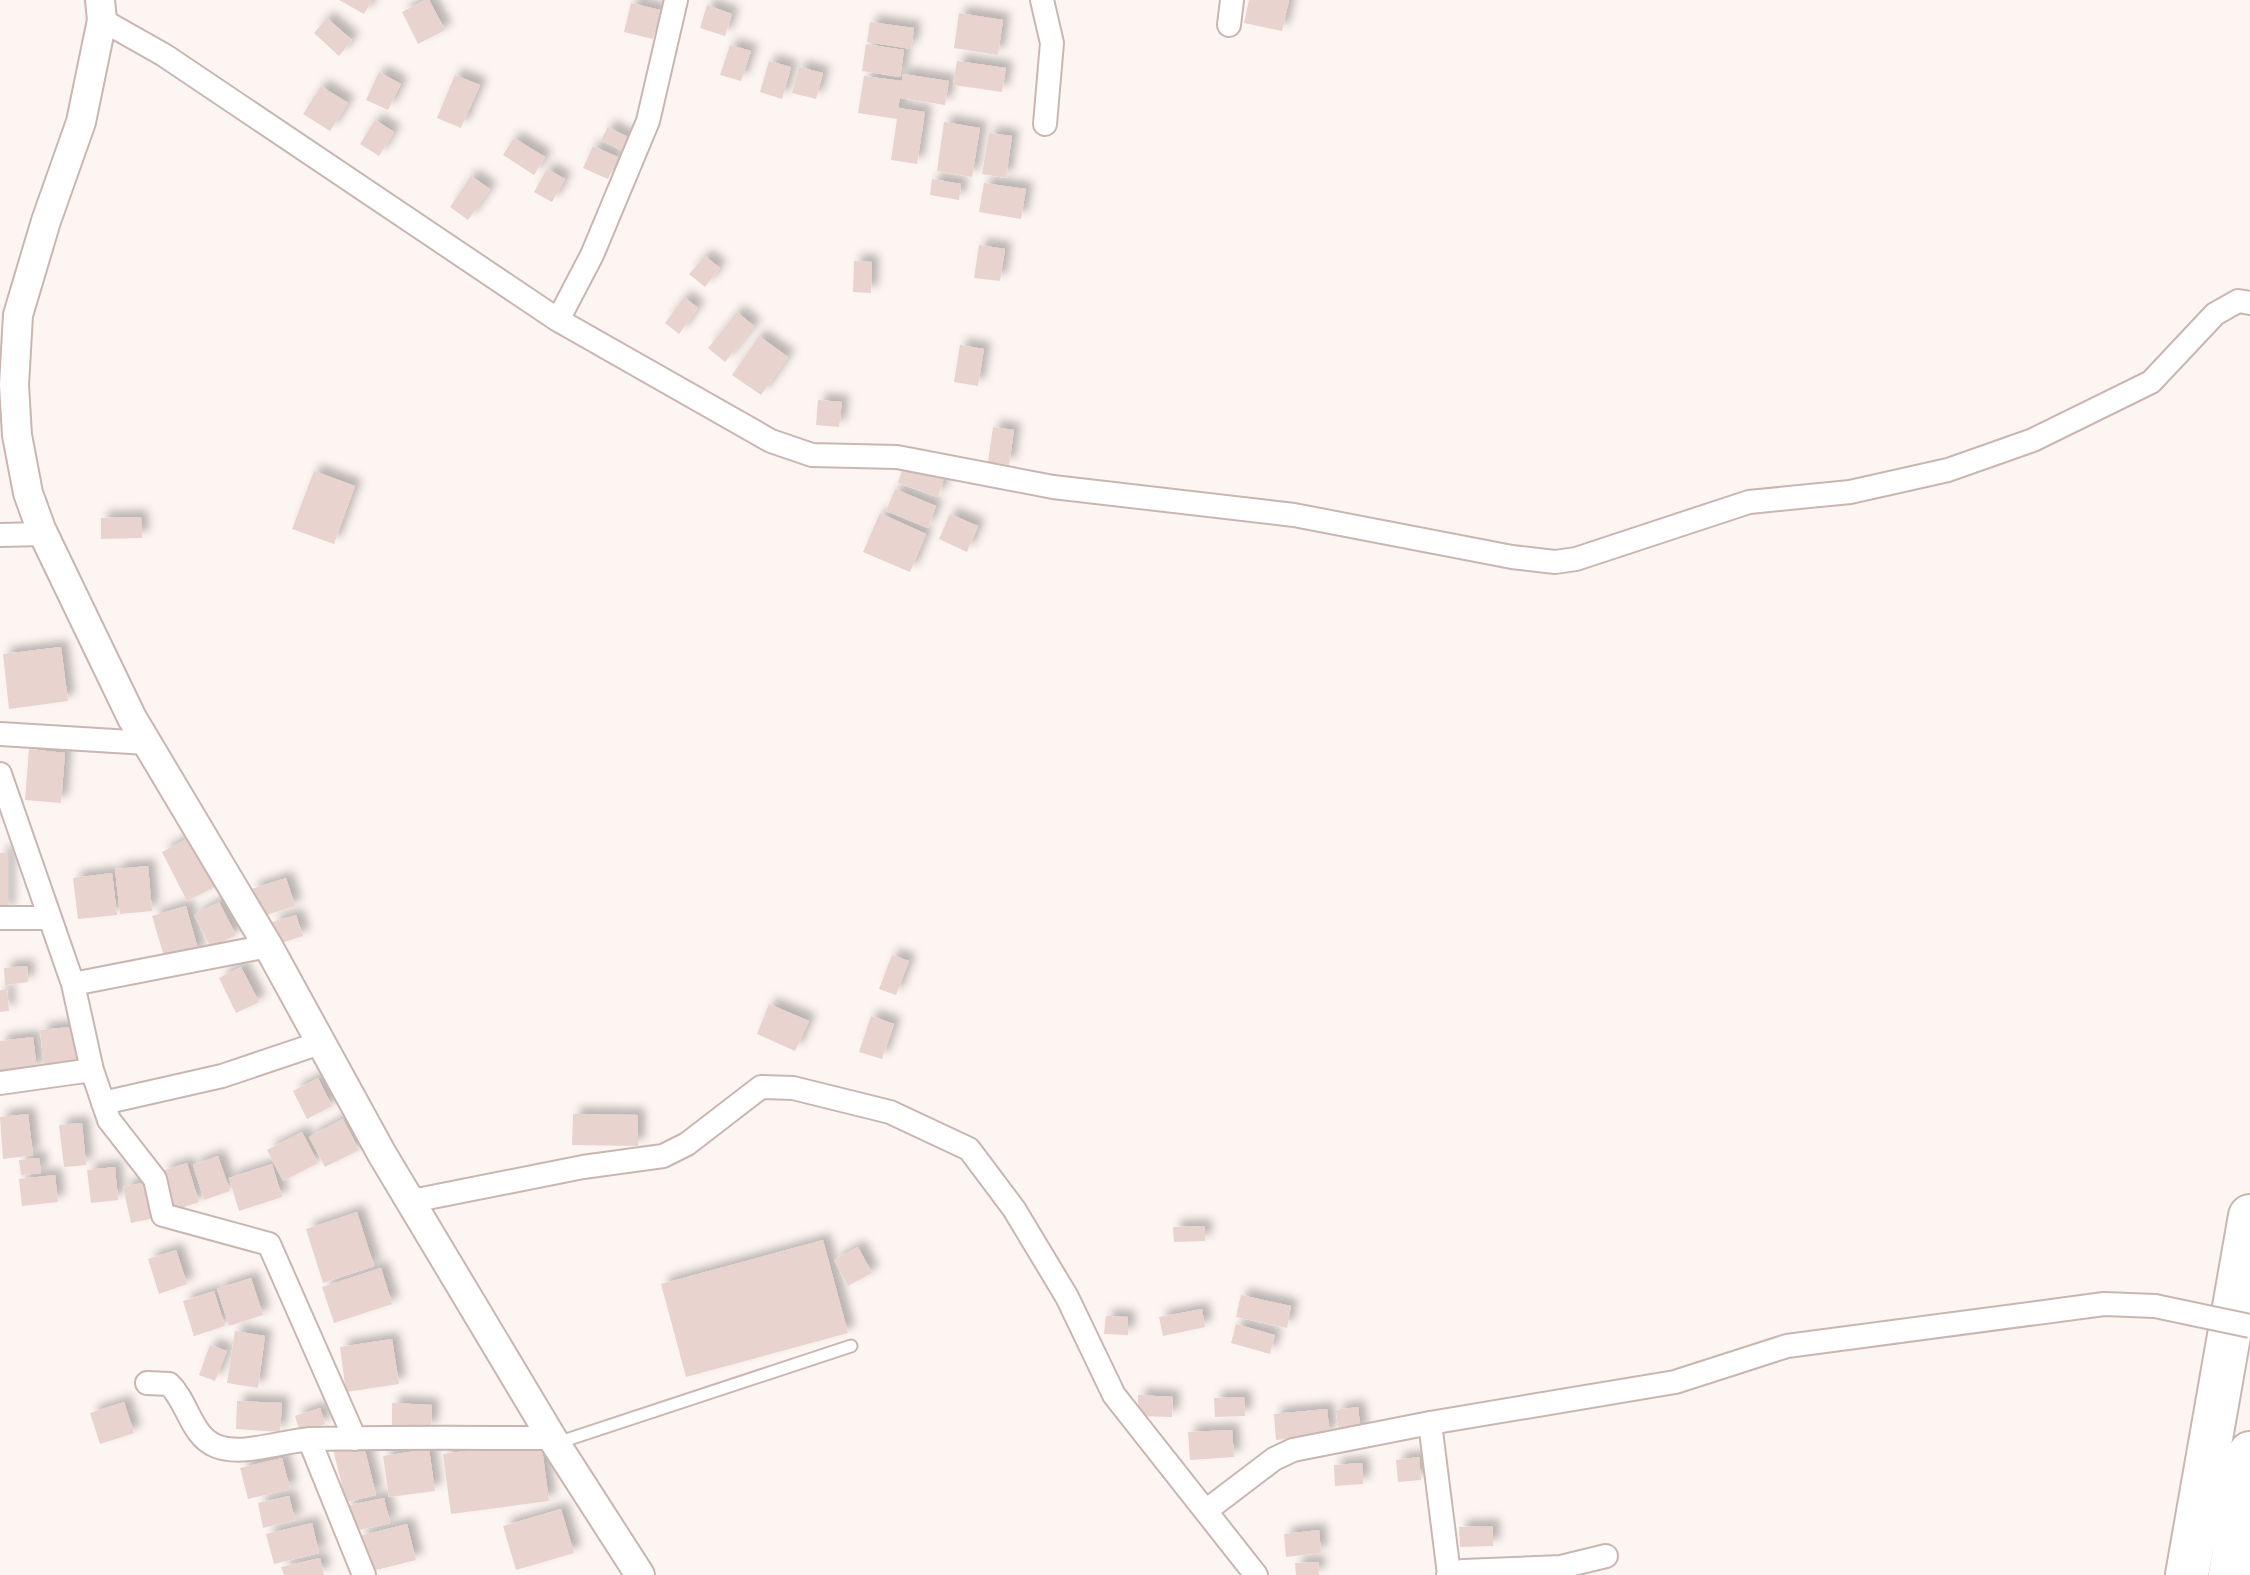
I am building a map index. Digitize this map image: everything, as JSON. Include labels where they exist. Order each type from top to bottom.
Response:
[{"type":"highway","points":[[2187,1575],[2250,1216]]},
{"type":"highway","points":[[2230,1575],[2250,1453]]},
{"type":"street","points":[[558,320],[592,255],[648,121],[676,0]]},
{"type":"street","points":[[1042,0],[1052,43],[1045,124]]},
{"type":"street","points":[[1229,25],[1232,0]]},
{"type":"street","points":[[640,1575],[554,1441],[147,743],[44,534],[28,493],[17,435],[14,350],[26,286],[81,122],[101,10],[558,320],[771,441],[812,455],[897,457],[1053,487],[1294,515],[1555,562],[1576,559],[1749,502],[1850,492],[1948,470],[2033,440],[2151,382],[2215,314],[2238,301],[2250,303]]},
{"type":"street","points":[[0,535],[44,534]]},
{"type":"street","points":[[0,734],[147,743]]},
{"type":"street","points":[[0,774],[73,984],[92,1070],[109,1120],[155,1179],[163,1215],[269,1244],[355,1439]]},
{"type":"street","points":[[0,918],[48,918]]},
{"type":"street","points":[[73,984],[268,946]]},
{"type":"street","points":[[103,1103],[222,1076],[320,1043]]},
{"type":"street","points":[[0,1083],[92,1070]]},
{"type":"street","points":[[412,1201],[583,1167],[663,1156],[687,1144],[761,1087],[793,1088],[890,1112],[969,1149],[1014,1209],[1067,1297],[1114,1395],[1256,1575]]},
{"type":"street","points":[[1207,1510],[1274,1459],[1293,1450],[1430,1423],[1675,1382],[1787,1346],[2104,1304],[2155,1306],[2250,1326]]},
{"type":"street","points":[[147,1383],[169,1384],[181,1396],[199,1435],[219,1447],[236,1449],[309,1439],[554,1441]]},
{"type":"street","points":[[1430,1423],[1448,1575],[1561,1567],[1606,1556]]},
{"type":"street","points":[[309,1439],[364,1575]]},
{"type":"lane","points":[[554,1441],[851,1346]]},
{"type":"building","points":[[339,0],[372,0],[364,14]]},
{"type":"building","points":[[429,0],[445,30],[418,44],[402,12]]},
{"type":"building","points":[[1249,0],[1289,0],[1282,31],[1244,23]]},
{"type":"building","points":[[631,3],[660,10],[653,39],[624,32]]},
{"type":"building","points":[[707,5],[732,14],[725,36],[700,28]]},
{"type":"building","points":[[959,13],[1003,20],[998,55],[954,48]]},
{"type":"building","points":[[327,18],[352,40],[339,56],[314,33]]},
{"type":"building","points":[[870,22],[914,28],[911,49],[867,42]]},
{"type":"building","points":[[866,44],[904,50],[900,77],[862,71]]},
{"type":"building","points":[[730,45],[751,51],[741,81],[720,75]]},
{"type":"building","points":[[769,61],[791,67],[782,99],[760,92]]},
{"type":"building","points":[[957,61],[1006,68],[1002,92],[953,85]]},
{"type":"building","points":[[799,67],[823,73],[816,99],[792,93]]},
{"type":"building","points":[[379,72],[401,84],[388,110],[366,100]]},
{"type":"building","points":[[903,74],[949,81],[945,105],[900,98],[898,108],[925,112],[917,164],[891,160],[897,119],[858,113],[864,76],[902,81]]},
{"type":"building","points":[[455,75],[480,85],[461,128],[437,118]]},
{"type":"building","points":[[321,86],[348,103],[330,131],[303,114]]},
{"type":"building","points":[[375,120],[394,132],[379,156],[360,144]]},
{"type":"building","points":[[944,122],[980,128],[972,177],[937,171]]},
{"type":"building","points":[[608,127],[632,139],[625,152],[601,140]]},
{"type":"building","points":[[989,133],[1012,136],[1006,178],[982,174]]},
{"type":"building","points":[[514,138],[545,157],[534,175],[503,155]]},
{"type":"building","points":[[593,146],[618,157],[608,179],[583,168]]},
{"type":"building","points":[[547,169],[565,179],[552,202],[534,192]]},
{"type":"building","points":[[471,176],[490,189],[468,220],[450,207]]},
{"type":"building","points":[[932,179],[961,184],[959,200],[930,195]]},
{"type":"building","points":[[984,183],[1026,189],[1021,219],[979,212]]},
{"type":"building","points":[[979,245],[1005,249],[1000,281],[974,278]]},
{"type":"building","points":[[705,256],[720,268],[705,287],[689,274]]},
{"type":"building","points":[[854,261],[872,262],[871,293],[853,292]]},
{"type":"building","points":[[684,297],[698,308],[679,334],[665,323]]},
{"type":"building","points":[[737,312],[754,326],[725,362],[708,348]]},
{"type":"building","points":[[759,336],[788,357],[761,395],[732,375]]},
{"type":"building","points":[[960,345],[984,349],[978,386],[954,382]]},
{"type":"building","points":[[818,400],[842,402],[839,427],[816,425]]},
{"type":"building","points":[[993,427],[1014,430],[1009,465],[988,462]]},
{"type":"building","points":[[905,461],[945,475],[938,497],[898,483]]},
{"type":"building","points":[[314,471],[355,486],[334,544],[292,529]]},
{"type":"building","points":[[895,489],[936,506],[928,528],[886,511]]},
{"type":"building","points":[[880,513],[926,534],[910,572],[863,552]]},
{"type":"building","points":[[950,514],[978,526],[967,552],[939,539]]},
{"type":"building","points":[[141,517],[142,538],[101,539],[101,518]]},
{"type":"building","points":[[61,647],[68,701],[9,709],[3,654]]},
{"type":"building","points":[[29,749],[65,753],[61,803],[25,800]]},
{"type":"building","points":[[190,837],[215,887],[187,901],[162,852]]},
{"type":"building","points":[[0,853],[8,853],[8,912],[0,912]]},
{"type":"building","points":[[148,866],[152,911],[120,914],[115,869]]},
{"type":"building","points":[[112,873],[117,915],[78,919],[73,878]]},
{"type":"building","points":[[286,878],[295,906],[260,917],[251,889]]},
{"type":"building","points":[[219,902],[236,935],[211,948],[194,915]]},
{"type":"building","points":[[186,906],[199,953],[166,963],[152,916]]},
{"type":"building","points":[[296,915],[303,936],[278,944],[272,922]]},
{"type":"building","points":[[892,955],[909,961],[896,995],[879,989]]},
{"type":"building","points":[[27,966],[28,982],[5,985],[4,968]]},
{"type":"building","points":[[241,967],[259,1002],[236,1013],[219,978]]},
{"type":"building","points":[[7,989],[9,1011],[0,1012],[0,990]]},
{"type":"building","points":[[769,1004],[809,1021],[795,1051],[757,1034]]},
{"type":"building","points":[[871,1016],[894,1024],[882,1059],[859,1052]]},
{"type":"building","points":[[80,1026],[84,1062],[44,1067],[40,1030]]},
{"type":"building","points":[[33,1037],[37,1070],[0,1074],[0,1041]]},
{"type":"building","points":[[318,1078],[332,1106],[307,1119],[293,1091]]},
{"type":"building","points":[[28,1114],[33,1155],[3,1159],[0,1117]]},
{"type":"building","points":[[573,1114],[638,1115],[638,1146],[572,1145]]},
{"type":"building","points":[[343,1119],[359,1150],[325,1167],[309,1137]]},
{"type":"building","points":[[82,1123],[86,1165],[64,1167],[59,1125]]},
{"type":"building","points":[[302,1132],[318,1163],[283,1181],[267,1150]]},
{"type":"building","points":[[218,1156],[230,1191],[204,1200],[193,1165]]},
{"type":"building","points":[[39,1158],[41,1173],[21,1175],[19,1160]]},
{"type":"building","points":[[187,1163],[199,1202],[175,1210],[162,1171]]},
{"type":"building","points":[[272,1164],[282,1197],[239,1211],[229,1178]]},
{"type":"building","points":[[115,1167],[118,1200],[91,1203],[87,1170]]},
{"type":"building","points":[[55,1175],[58,1202],[22,1206],[19,1179]]},
{"type":"building","points":[[152,1181],[159,1217],[131,1223],[123,1187]]},
{"type":"building","points":[[357,1212],[374,1266],[323,1283],[306,1229]]},
{"type":"building","points":[[1205,1226],[1205,1241],[1174,1242],[1173,1227]]},
{"type":"building","points":[[823,1240],[848,1333],[686,1377],[661,1284]]},
{"type":"building","points":[[858,1247],[872,1273],[848,1286],[834,1260]]},
{"type":"building","points":[[176,1250],[187,1284],[159,1294],[148,1259]]},
{"type":"building","points":[[381,1268],[392,1304],[334,1323],[322,1287]]},
{"type":"building","points":[[251,1278],[263,1315],[229,1326],[217,1289]]},
{"type":"building","points":[[214,1291],[225,1326],[194,1336],[183,1301]]},
{"type":"building","points":[[1241,1295],[1291,1306],[1287,1328],[1236,1317]]},
{"type":"building","points":[[1202,1309],[1205,1327],[1163,1336],[1159,1317]]},
{"type":"building","points":[[1106,1316],[1128,1317],[1128,1335],[1104,1334]]},
{"type":"building","points":[[1236,1324],[1275,1335],[1270,1354],[1231,1343]]},
{"type":"building","points":[[235,1331],[265,1336],[258,1388],[227,1383]]},
{"type":"building","points":[[392,1339],[399,1384],[346,1392],[340,1347]]},
{"type":"building","points":[[210,1345],[227,1351],[215,1381],[199,1375]]},
{"type":"building","points":[[1138,1395],[1173,1397],[1172,1417],[1138,1416]]},
{"type":"building","points":[[1244,1397],[1245,1416],[1215,1417],[1214,1398]]},
{"type":"building","points":[[237,1401],[282,1403],[280,1432],[236,1429]]},
{"type":"building","points":[[124,1402],[134,1433],[100,1444],[90,1413]]},
{"type":"building","points":[[392,1403],[432,1405],[431,1429],[392,1427]]},
{"type":"building","points":[[1358,1407],[1361,1433],[1339,1436],[1336,1410]]},
{"type":"building","points":[[320,1408],[325,1424],[300,1432],[295,1416]]},
{"type":"building","points":[[1327,1409],[1330,1435],[1276,1440],[1274,1414]]},
{"type":"building","points":[[1232,1430],[1234,1457],[1190,1460],[1188,1432]]},
{"type":"building","points":[[541,1441],[549,1501],[451,1514],[443,1454]]},
{"type":"building","points":[[363,1442],[376,1495],[346,1502],[333,1449]]},
{"type":"building","points":[[429,1449],[435,1491],[389,1497],[383,1456]]},
{"type":"building","points":[[1419,1457],[1421,1480],[1398,1482],[1396,1460]]},
{"type":"building","points":[[282,1458],[290,1489],[248,1499],[240,1468]]},
{"type":"building","points":[[1362,1463],[1363,1484],[1335,1486],[1334,1465]]},
{"type":"building","points":[[289,1496],[295,1520],[263,1528],[258,1503]]},
{"type":"building","points":[[384,1498],[390,1523],[351,1532],[345,1506]]},
{"type":"building","points":[[561,1509],[574,1553],[516,1570],[503,1526]]},
{"type":"building","points":[[312,1523],[319,1553],[274,1564],[266,1534]]},
{"type":"building","points":[[407,1524],[416,1560],[368,1572],[359,1536]]},
{"type":"building","points":[[1493,1526],[1493,1546],[1460,1547],[1459,1527]]},
{"type":"building","points":[[1319,1530],[1321,1553],[1286,1557],[1284,1534]]},
{"type":"building","points":[[320,1558],[324,1575],[284,1575],[281,1567]]},
{"type":"building","points":[[1318,1562],[1319,1575],[1296,1575],[1295,1563]]}]
